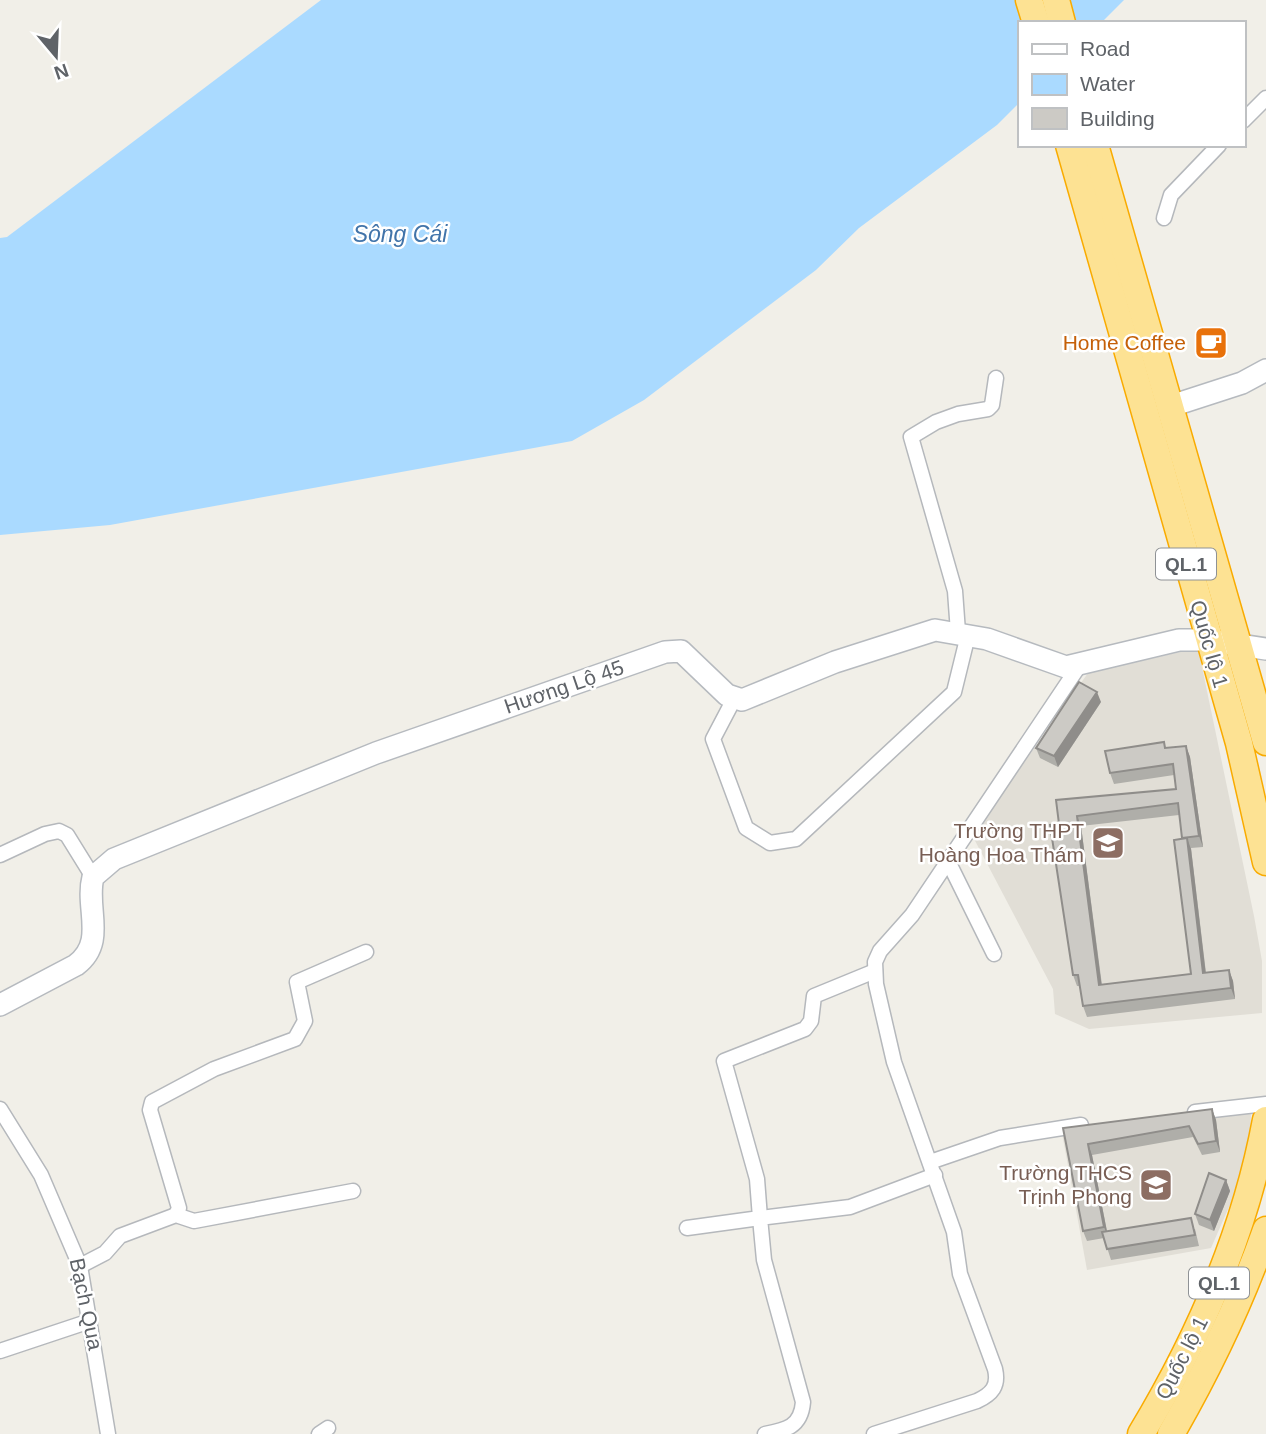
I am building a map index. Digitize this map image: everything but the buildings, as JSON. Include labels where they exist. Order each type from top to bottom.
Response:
[{"type":"highway","points":[[1029,0],[1034,21]]},
{"type":"highway","points":[[1056,0],[1061,21]]},
{"type":"highway","name":"Quốc lộ 1","points":[[1070,147],[1207,640],[1251,787],[1266,862]]},
{"type":"highway","name":"Quốc lộ 1","points":[[1096,147],[1266,743]]},
{"type":"highway","name":"Quốc lộ 1","points":[[1141,1434],[1189,1347],[1231,1254],[1247,1203],[1266,1120]]},
{"type":"highway","name":"Quốc lộ 1","points":[[1171,1434],[1224,1334],[1266,1233]]},
{"type":"street","points":[[1245,119],[1266,98]]},
{"type":"street","points":[[1164,218],[1166,207],[1178,186],[1217,147]]},
{"type":"street","points":[[1168,407],[1242,383],[1266,370]]},
{"type":"street","points":[[996,378],[992,405],[985,412],[947,418],[922,428],[911,438],[955,592],[963,633],[954,692],[796,839],[770,843],[746,828],[713,739],[734,699],[748,699],[835,662],[935,630],[963,633],[1055,664],[1079,666],[1144,646],[1179,640],[1237,643],[1266,649]]},
{"type":"street","name":"Hương Lộ 45","points":[[93,877],[107,863],[135,849],[376,753],[665,652],[677,650],[685,654],[734,699]]},
{"type":"street","points":[[874,1434],[978,1401],[990,1394],[997,1383],[995,1370],[960,1274],[954,1232],[894,1062],[875,971],[883,945],[912,915],[1079,666]]},
{"type":"street","points":[[0,855],[45,834],[59,831],[66,835],[93,877],[94,935],[86,956],[76,965],[0,1005]]},
{"type":"street","points":[[948,861],[994,954]]},
{"type":"street","points":[[176,1215],[180,1208],[150,1110],[152,1102],[214,1069],[295,1039],[305,1021],[297,982],[366,952]]},
{"type":"street","points":[[765,1434],[796,1430],[803,1412],[802,1391],[764,1260],[757,1179],[724,1061],[805,1029],[811,1021],[814,996],[875,971]]},
{"type":"street","points":[[1185,1113],[1266,1104]]},
{"type":"street","name":"Bạch Qua","points":[[0,1109],[41,1175],[80,1266],[108,1434]]},
{"type":"street","points":[[687,1228],[850,1207],[1000,1139],[1090,1124]]},
{"type":"street","points":[[80,1266],[106,1254],[120,1236],[176,1215],[194,1221],[354,1191]]},
{"type":"street","points":[[0,1350],[90,1321]]},
{"type":"shaded area","name":"Trường THPT Hoàng Hoa Thám","points":[[1198,648],[1262,961],[1262,1013],[1089,1029],[1055,1014],[1053,989],[972,835],[1088,673]]},
{"type":"shaded area","name":"Trường THCS Trịnh Phong","points":[[1251,1110],[1250,1159],[1211,1248],[1087,1270],[1062,1133]]},
{"type":"water","name":"Sông Cái","points":[[321,0],[1124,0],[1103,21],[1018,21],[1018,104],[997,125],[859,228],[816,270],[644,400],[572,441],[110,525],[0,535],[0,238],[7,237]]},
{"type":"place","name":"Home Coffee","points":[[1211,343]]},
{"type":"place","name":"Trường THPT Hoàng Hoa Thám","points":[[1108,843]]},
{"type":"place","name":"Trường THCS Trịnh Phong","points":[[1156,1185]]}]
